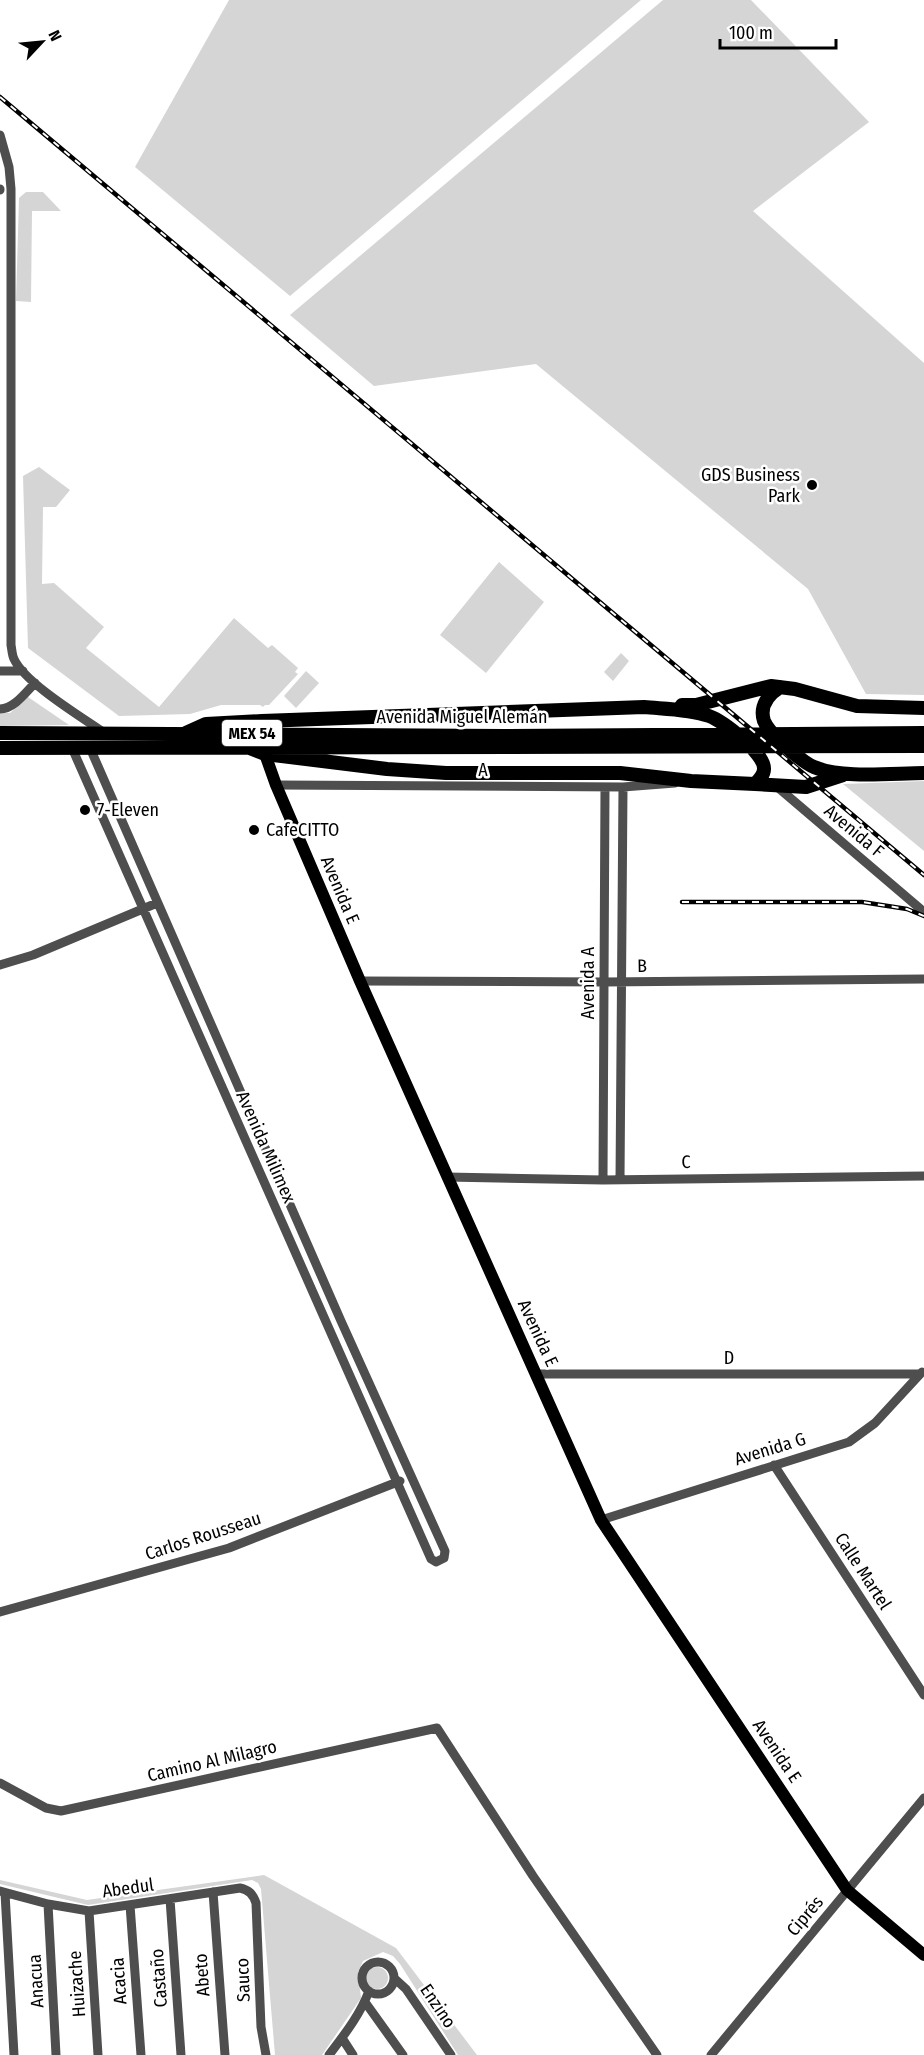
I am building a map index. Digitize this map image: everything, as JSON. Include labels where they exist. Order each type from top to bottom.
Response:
[{"type":"highway","points":[[780,687],[769,695],[764,706],[764,722],[774,735],[809,765],[847,774],[924,773]]},
{"type":"highway","points":[[186,733],[206,724],[696,705],[762,688],[780,687],[795,688],[857,706],[924,708]]},
{"type":"highway","points":[[644,707],[693,712],[719,720],[759,755],[764,768],[759,779]]},
{"type":"highway","name":"Avenida Miguel Alemán","points":[[0,733],[186,733],[503,742],[924,746]]},
{"type":"highway","name":"Avenida Miguel Alemán","points":[[0,748],[247,747],[924,733]]},
{"type":"highway","points":[[247,747],[265,754],[387,769],[446,773],[620,773],[691,781],[759,779],[777,787],[806,787],[847,774]]},
{"type":"main road","name":"Avenida E","points":[[265,754],[276,785],[360,981],[601,1520],[847,1890],[924,1955]]},
{"type":"street","points":[[0,135],[9,167],[11,189],[11,645],[14,659],[22,671],[103,732]]},
{"type":"street","points":[[0,542],[10,543]]},
{"type":"street","points":[[0,585],[11,585]]},
{"type":"street","points":[[0,670],[22,671]]},
{"type":"street","points":[[0,709],[11,706],[35,683]]},
{"type":"street","name":"Avenida Milimex","points":[[72,748],[431,1559],[436,1562],[442,1560],[445,1551],[90,748]]},
{"type":"street","name":"A","points":[[276,785],[623,787],[691,781]]},
{"type":"street","name":"Avenida A","points":[[603,1180],[605,787]]},
{"type":"street","name":"Avenida A","points":[[620,1180],[623,787]]},
{"type":"street","name":"Avenida F","points":[[777,787],[924,912]]},
{"type":"street","points":[[805,811],[806,787]]},
{"type":"street","points":[[0,965],[33,955],[157,903]]},
{"type":"street","name":"B","points":[[360,981],[622,982],[924,979]]},
{"type":"street","points":[[604,1093],[621,1092]]},
{"type":"street","name":"C","points":[[447,1177],[620,1180],[924,1176]]},
{"type":"street","name":"D","points":[[537,1374],[922,1372]]},
{"type":"street","name":"Avenida G","points":[[601,1520],[858,1438],[875,1424],[922,1372]]},
{"type":"street","name":"Calle Martel","points":[[774,1465],[924,1695]]},
{"type":"street","name":"Carlos Rousseau","points":[[0,1612],[229,1548],[410,1476]]},
{"type":"street","name":"Camino Al Milagro","points":[[0,1784],[46,1808],[60,1811],[437,1728],[533,1876],[657,2055]]},
{"type":"street","name":"Ciprés","points":[[711,2055],[924,1798]]},
{"type":"street","name":"Abedul","points":[[3,1892],[48,1904],[89,1911],[240,1888],[251,1893],[256,1903]]},
{"type":"street","points":[[3,1892],[14,2055]]},
{"type":"street","name":"Abeto","points":[[213,1892],[225,2055]]},
{"type":"street","name":"Castaño","points":[[170,1899],[181,2055]]},
{"type":"street","name":"Sauco","points":[[256,1903],[261,2027],[266,2055]]},
{"type":"street","name":"Anacua","points":[[48,1904],[56,2055]]},
{"type":"street","name":"Acacia","points":[[130,1905],[141,2055]]},
{"type":"street","name":"Huizache","points":[[89,1911],[99,2055]]},
{"type":"street","points":[[380,1961],[387,1964],[393,1971],[394,1978],[392,1986],[386,1992],[378,1994],[369,1991],[363,1983],[362,1976],[363,1970],[370,1963],[380,1961]]},
{"type":"street","name":"Enzino","points":[[394,1978],[406,1989],[451,2055]]},
{"type":"street","points":[[329,2055],[365,2002],[369,1991]]},
{"type":"street","points":[[365,2002],[403,2055]]},
{"type":"street","points":[[342,2038],[353,2055]]},
{"type":"shaded area","points":[[229,0],[641,0],[290,296],[135,167]]},
{"type":"shaded area","points":[[663,0],[751,0],[869,122],[753,211],[924,363],[924,695],[866,694],[808,589],[536,364],[374,386],[290,315]]},
{"type":"shaded area","points":[[26,192],[43,192],[61,211],[32,211],[31,302],[16,301],[19,198]]},
{"type":"shaded area","points":[[39,467],[70,490],[56,507],[43,507],[42,584],[54,583],[104,627],[86,648],[159,707],[234,618],[268,648],[272,645],[298,668],[295,672],[298,674],[269,705],[263,707],[260,705],[221,705],[190,714],[119,716],[28,648],[23,476]]},
{"type":"shaded area","points":[[499,562],[544,602],[486,673],[440,635]]},
{"type":"shaded area","points":[[621,653],[629,661],[613,681],[604,672]]},
{"type":"shaded area","points":[[306,671],[319,683],[296,708],[284,696]]},
{"type":"shaded area","points":[[28,697],[69,725],[0,726],[0,713],[10,713]]},
{"type":"shaded area","points":[[924,781],[924,851],[843,784]]},
{"type":"shaded area","points":[[264,1875],[396,1948],[477,2055],[458,2055],[400,1964],[393,1956],[383,1952],[363,1961],[358,1972],[361,1998],[322,2055],[275,2055],[261,1889],[258,1883],[252,1880],[88,1905],[0,1884],[0,1880],[87,1900]]},
{"type":"shaded area","points":[[373,1967],[381,1967],[388,1974],[388,1982],[381,1989],[373,1989],[366,1982],[366,1974]]},
{"type":"railway","points":[[0,97],[924,875]]},
{"type":"railway","points":[[682,902],[862,902],[907,909],[924,916]]},
{"type":"place","name":"GDS Business Park","points":[[812,485]]},
{"type":"place","name":"7-Eleven","points":[[85,810]]},
{"type":"place","name":"CafeCITTO","points":[[254,830]]}]
